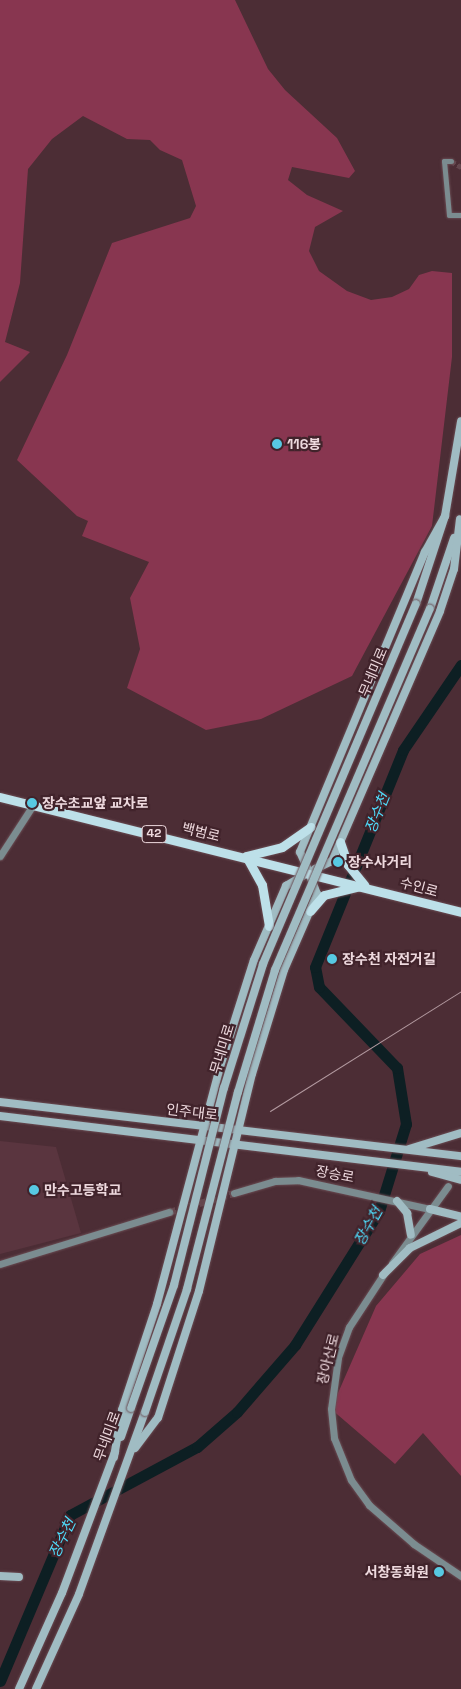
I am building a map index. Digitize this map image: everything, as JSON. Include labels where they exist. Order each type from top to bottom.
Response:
[{"type":"main road","name":"무네미로","points":[[19,1689],[114,1457],[174,1285],[226,1080],[262,964],[416,604],[445,516],[461,421]]},
{"type":"main road","points":[[135,1448],[161,1409],[199,1291],[238,1130],[270,1013],[317,894],[300,852],[425,552],[445,516]]},
{"type":"main road","name":"무네미로","points":[[36,1689],[135,1448],[187,1289],[247,1058],[275,970],[430,609],[460,516]]},
{"type":"main road","points":[[114,1457],[122,1410],[157,1304],[238,1007],[286,886],[332,861],[440,611],[454,569],[460,516]]},
{"type":"main road","name":"백범로","points":[[0,797],[309,872]]},
{"type":"main road","points":[[269,926],[262,885],[246,856],[282,847],[311,827]]},
{"type":"main road","points":[[310,910],[324,895],[367,887],[342,853],[340,842]]},
{"type":"main road","name":"수인로","points":[[309,872],[461,912]]},
{"type":"main road","name":"수인로","points":[[367,887],[461,906]]},
{"type":"main road","name":"인주대로","points":[[0,1102],[407,1150]]},
{"type":"main road","name":"인주대로","points":[[0,1116],[203,1137],[404,1165]]},
{"type":"main road","points":[[407,1150],[461,1133]]},
{"type":"main road","points":[[407,1150],[461,1156]]},
{"type":"main road","points":[[404,1165],[461,1172]]},
{"type":"main road","points":[[404,1165],[461,1180]]},
{"type":"main road","points":[[394,1200],[407,1213],[411,1235]]},
{"type":"main road","points":[[430,1209],[461,1217]]},
{"type":"main road","points":[[384,1275],[410,1248],[461,1223]]},
{"type":"main road","points":[[0,1576],[18,1577]]},
{"type":"street","points":[[451,161],[444,161],[450,215],[461,216]]},
{"type":"street","points":[[0,856],[33,805]]},
{"type":"street","name":"장승로","points":[[234,1193],[276,1181],[298,1180],[364,1192],[430,1209]]},
{"type":"street","name":"장아산로","points":[[448,1186],[411,1235],[349,1327],[338,1358],[331,1409],[334,1438],[351,1480],[369,1505],[414,1544],[461,1576]]},
{"type":"street","points":[[0,1264],[169,1212]]},
{"type":"shaded area","points":[[0,0],[235,0],[268,69],[285,90],[337,138],[355,171],[349,178],[292,167],[288,180],[307,195],[343,211],[315,227],[309,251],[319,271],[347,291],[371,300],[392,297],[409,289],[419,275],[432,271],[452,273],[452,357],[432,526],[352,676],[261,719],[206,730],[127,688],[140,649],[130,598],[149,562],[82,536],[88,521],[77,516],[17,460],[67,355],[112,243],[190,218],[196,206],[182,160],[160,150],[150,140],[127,139],[83,116],[52,139],[28,169],[20,283],[5,342],[30,352],[0,382]]},
{"type":"shaded area","name":"만수고등학교","points":[[0,1141],[56,1147],[81,1233],[0,1254]]},
{"type":"shaded area","points":[[461,1235],[461,1476],[423,1433],[395,1464],[331,1409],[376,1306],[420,1254]]},
{"type":"waterway","name":"장수천","points":[[0,1681],[70,1515],[197,1447],[237,1412],[295,1345],[379,1211],[406,1124],[397,1068],[319,987],[315,967],[403,750],[461,665]]},
{"type":"tunnel","points":[[451,161],[461,167]]},
{"type":"tunnel","points":[[169,1212],[234,1193]]},
{"type":"tram line","points":[[270,1111],[461,991]]},
{"type":"place","name":"116봉","points":[[277,444]]},
{"type":"place","name":"장수초교앞 교차로","points":[[32,803]]},
{"type":"place","name":"장수사거리","points":[[338,862]]},
{"type":"place","name":"장수천 자전거길","points":[[332,959]]},
{"type":"place","name":"만수고등학교","points":[[34,1190]]},
{"type":"place","name":"서창동화원","points":[[439,1572]]}]
